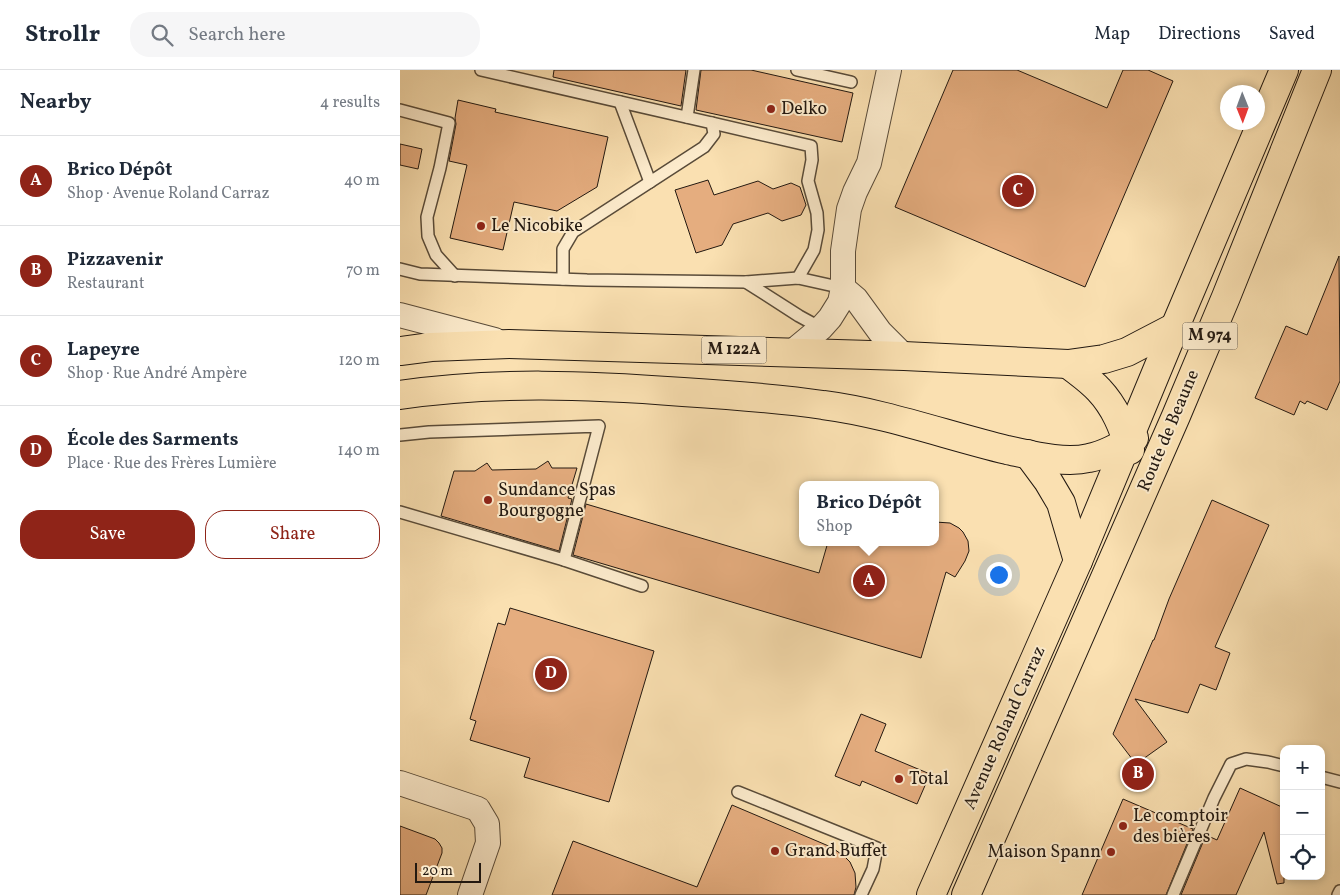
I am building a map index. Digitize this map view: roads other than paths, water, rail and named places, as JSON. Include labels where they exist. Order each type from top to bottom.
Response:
[{"type":"main road","name":"Route de Beaune","points":[[1078,560],[1284,70]]},
{"type":"main road","name":"Route de Beaune","points":[[1073,651],[1226,297],[1317,70]]},
{"type":"main road","name":"M 122A","points":[[400,351],[509,344],[904,356],[1068,364],[1104,359],[1127,352],[1174,328]]},
{"type":"main road","points":[[1068,364],[1098,389],[1115,410],[1122,425],[1142,493]]},
{"type":"main road","points":[[400,395],[432,390],[518,386],[589,387],[755,397],[824,405],[884,417],[985,444],[1056,459],[1090,458],[1109,452],[1176,416]]},
{"type":"main road","points":[[1028,454],[1048,481],[1061,503],[1078,560]]},
{"type":"main road","name":"Avenue Roland Carraz","points":[[931,895],[1078,560]]},
{"type":"main road","name":"Avenue Roland Carraz","points":[[966,895],[1073,651]]},
{"type":"street","points":[[792,352],[821,328],[840,302],[843,288],[843,251],[850,209],[855,192],[869,163],[889,70]]},
{"type":"street","points":[[843,288],[856,299],[880,332],[904,356]]},
{"type":"street","points":[[400,315],[509,344]]},
{"type":"street","points":[[400,782],[478,810],[483,817],[487,824],[488,843],[470,895]]},
{"type":"lane","points":[[484,70],[812,146],[812,160],[808,181],[817,213],[818,230],[814,250],[798,278]]},
{"type":"lane","points":[[687,118],[694,70]]},
{"type":"lane","points":[[797,70],[851,82]]},
{"type":"lane","points":[[620,102],[650,182]]},
{"type":"lane","points":[[400,110],[449,123],[427,217],[428,236],[436,255],[455,276]]},
{"type":"lane","points":[[563,280],[563,249],[573,232],[704,147],[714,134],[712,123]]},
{"type":"lane","points":[[400,269],[420,274],[563,280],[746,282],[798,278],[843,288]]},
{"type":"lane","points":[[746,282],[821,328]]},
{"type":"lane","points":[[400,435],[429,432],[599,426],[564,560]]},
{"type":"lane","points":[[400,512],[564,560],[642,586]]},
{"type":"lane","points":[[1173,895],[1214,798],[1231,764],[1246,759],[1280,765]]},
{"type":"lane","points":[[1325,778],[1340,782]]},
{"type":"lane","points":[[738,792],[877,848],[873,869],[861,895]]},
{"type":"lane","points":[[1338,895],[1340,891]]},
{"type":"place","name":"Delko","points":[[771,109]]},
{"type":"place","name":"Lapeyre","points":[[1018,191]]},
{"type":"place","name":"Le Nicobike","points":[[481,226]]},
{"type":"place","name":"Sundance Spas Bourgogne","points":[[488,500]]},
{"type":"place","name":"Brico Dépôt","points":[[869,581]]},
{"type":"place","name":"École des Sarments","points":[[551,674]]},
{"type":"place","name":"Pizzavenir","points":[[1138,774]]},
{"type":"place","name":"Total","points":[[899,779]]},
{"type":"place","name":"Le comptoir des bières","points":[[1123,826]]},
{"type":"place","name":"Grand Buffet","points":[[775,851]]},
{"type":"place","name":"Maison Spann","points":[[1111,852]]}]
